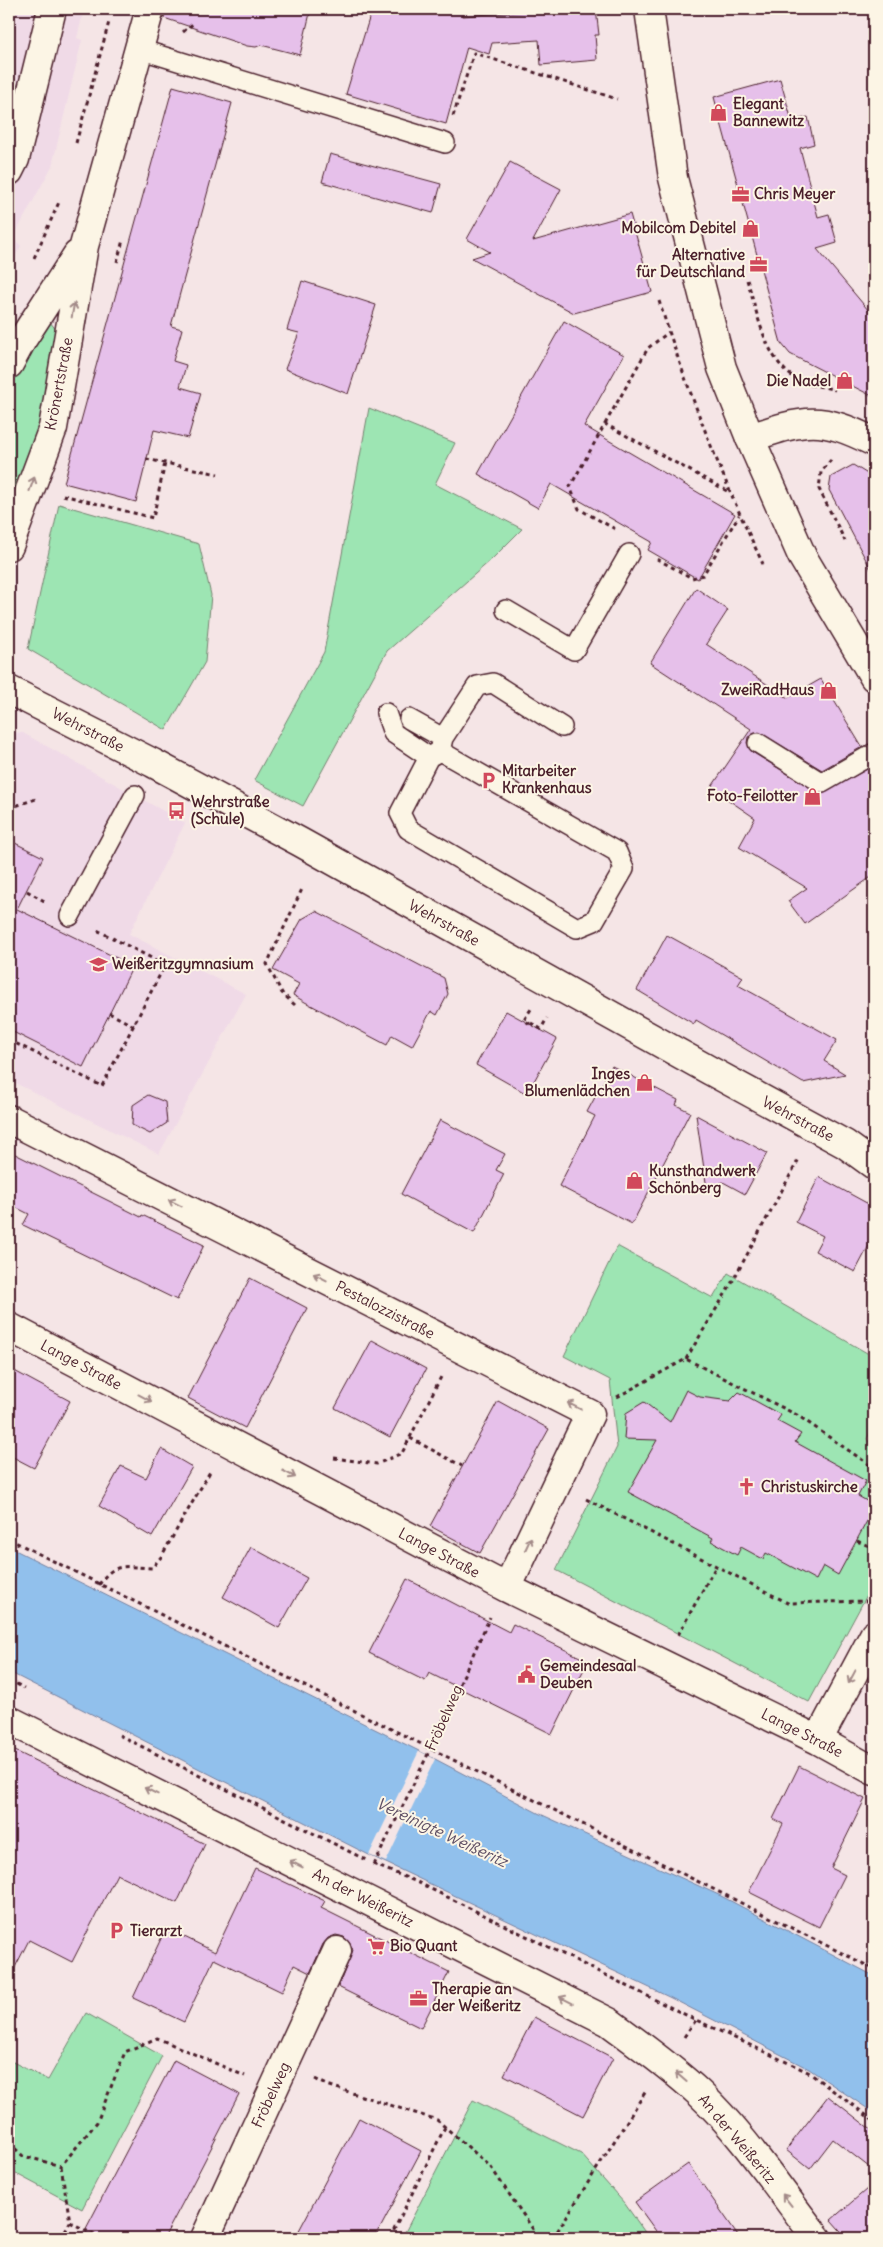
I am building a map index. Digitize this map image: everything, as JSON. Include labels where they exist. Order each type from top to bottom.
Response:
[{"type":"street","points":[[9,171],[15,159],[52,9]]},
{"type":"street","name":"Krönertstraße","points":[[9,546],[53,428],[84,246],[150,9]]},
{"type":"street","points":[[649,9],[677,195],[722,368],[750,438],[802,556],[874,677]]},
{"type":"street","name":"Krönertstraße","points":[[9,364],[22,340],[84,246]]},
{"type":"street","points":[[750,438],[785,426],[817,421],[843,427],[874,442]]},
{"type":"street","name":"Wehrstraße","points":[[9,690],[300,842],[708,1070],[845,1144],[874,1165]]},
{"type":"street","name":"Pestalozzistraße","points":[[9,1119],[590,1414],[507,1588]]},
{"type":"street","name":"Lange Straße","points":[[9,1327],[507,1588],[818,1740],[874,1771]]},
{"type":"street","points":[[818,1740],[874,1635]]},
{"type":"street","name":"An der Weißeritz","points":[[9,1720],[609,2022],[664,2063],[700,2094],[729,2125],[817,2238]]},
{"type":"street","name":"Fröbelweg","points":[[206,2238],[337,1951]]},
{"type":"lane","points":[[139,49],[445,143]]},
{"type":"lane","points":[[506,610],[574,650],[632,550]]},
{"type":"lane","points":[[386,712],[393,733],[437,749],[617,852],[624,869],[594,921],[577,928],[408,829],[400,813],[437,749],[477,686],[493,683],[562,727]]},
{"type":"lane","points":[[409,719],[437,749]]},
{"type":"lane","points":[[758,743],[822,783],[874,752]]},
{"type":"lane","points":[[70,916],[135,795]]},
{"type":"path","points":[[75,145],[109,22]]},
{"type":"path","points":[[189,25],[195,22]]},
{"type":"path","points":[[445,143],[474,53],[617,98]]},
{"type":"path","points":[[33,259],[62,192]]},
{"type":"path","points":[[747,280],[770,350],[782,368],[799,381],[842,393]]},
{"type":"path","points":[[659,301],[683,376],[729,492],[763,564]]},
{"type":"path","points":[[669,332],[648,348],[570,487],[579,509],[634,540],[632,550],[692,578],[703,575],[739,515]]},
{"type":"path","points":[[605,424],[729,492]]},
{"type":"path","points":[[146,459],[218,474]]},
{"type":"path","points":[[837,459],[831,460],[821,472],[819,489],[845,541]]},
{"type":"path","points":[[55,492],[153,518],[166,463]]},
{"type":"path","points":[[720,487],[727,487]]},
{"type":"path","points":[[9,808],[36,799]]},
{"type":"path","points":[[295,1005],[282,993],[267,964],[303,887]]},
{"type":"path","points":[[9,1040],[102,1086],[165,965],[70,916],[27,891]]},
{"type":"path","points":[[531,1009],[524,1020],[530,1024],[542,1029],[547,1018]]},
{"type":"path","points":[[109,1013],[134,1026]]},
{"type":"path","points":[[609,1402],[686,1359],[730,1286],[801,1155]]},
{"type":"path","points":[[686,1359],[797,1415],[874,1468]]},
{"type":"path","points":[[332,1458],[377,1464],[402,1453],[445,1370]]},
{"type":"path","points":[[410,1438],[462,1466]]},
{"type":"path","points":[[99,1585],[105,1574],[116,1566],[152,1568],[161,1557],[213,1467]]},
{"type":"path","points":[[584,1497],[788,1603],[870,1601]]},
{"type":"path","points":[[9,1540],[431,1747],[874,1969]]},
{"type":"path","points":[[857,1541],[874,1548]]},
{"type":"path","points":[[673,1643],[716,1566]]},
{"type":"path","name":"Fröbelweg","points":[[376,1860],[428,1754],[492,1612]]},
{"type":"path","points":[[9,1680],[25,1689]]},
{"type":"path","points":[[110,1731],[374,1864],[416,1882],[696,2020],[808,2072],[874,2121]]},
{"type":"path","points":[[553,2238],[664,2063],[696,2020]]},
{"type":"path","points":[[62,2238],[70,2222],[61,2166],[97,2122],[125,2052],[157,2038],[274,2089]]},
{"type":"path","points":[[285,2064],[327,2085],[437,2120],[490,2166],[539,2238]]},
{"type":"path","points":[[390,2238],[444,2127]]},
{"type":"path","points":[[9,2143],[23,2156],[61,2166]]},
{"type":"path","points":[[70,2222],[100,2238]]},
{"type":"shaded area","points":[[9,9],[84,9],[77,38],[82,40],[52,166],[13,238],[21,246],[9,267]]},
{"type":"shaded area","name":"Weißeritzgymnasium","points":[[9,732],[23,733],[185,823],[129,934],[246,994],[159,1154],[9,1080]]},
{"type":"green space","points":[[50,322],[57,331],[41,427],[9,508],[9,387],[39,329]]},
{"type":"green space","points":[[369,408],[455,443],[435,484],[522,529],[491,560],[387,651],[303,806],[254,780],[324,652]]},
{"type":"green space","points":[[59,504],[199,544],[211,595],[205,662],[166,730],[28,649]]},
{"type":"green space","points":[[617,1246],[713,1298],[728,1273],[874,1357],[874,1423],[867,1439],[874,1449],[874,1582],[809,1702],[556,1570],[617,1447],[610,1380],[564,1356]]},
{"type":"green space","points":[[86,2013],[162,2056],[82,2209],[9,2170],[9,2060],[48,2080]]},
{"type":"green space","points":[[473,2100],[581,2154],[625,2204],[649,2238],[402,2238]]},
{"type":"water","name":"Vereinigte Weißeritz","points":[[9,1547],[435,1759],[538,1813],[721,1896],[874,1976],[874,2113],[809,2069],[671,1998],[369,1855],[9,1672]]},
{"type":"pier","points":[[419,1751],[435,1759],[386,1862],[369,1855]]},
{"type":"building","points":[[165,9],[311,9],[300,55],[261,45],[256,47],[247,46],[164,18]]},
{"type":"building","points":[[372,9],[464,9],[462,16],[535,11],[535,9],[596,9],[599,35],[595,35],[597,60],[541,65],[539,40],[492,43],[489,54],[467,47],[446,124],[346,94]]},
{"type":"building","points":[[780,79],[792,121],[808,117],[814,144],[800,148],[818,217],[829,214],[837,243],[817,249],[874,317],[874,397],[790,354],[781,343],[714,97]]},
{"type":"building","points":[[173,86],[232,103],[171,326],[182,329],[173,361],[186,365],[180,387],[201,393],[188,438],[154,430],[136,502],[64,483]]},
{"type":"building","points":[[330,154],[441,184],[433,213],[322,182]]},
{"type":"building","points":[[510,162],[561,189],[533,241],[630,214],[652,292],[574,313],[472,258],[490,252],[467,239]]},
{"type":"building","points":[[302,281],[376,305],[348,394],[285,369],[299,333],[287,330]]},
{"type":"building","points":[[564,321],[624,355],[584,426],[735,514],[698,579],[648,550],[652,542],[551,484],[538,508],[478,474]]},
{"type":"building","points":[[853,465],[874,478],[874,575],[829,490],[831,477]]},
{"type":"building","points":[[696,588],[728,610],[706,644],[788,698],[821,679],[862,747],[822,770],[759,732],[748,737],[747,743],[752,752],[821,794],[873,766],[874,768],[874,875],[805,924],[788,901],[807,888],[739,847],[755,818],[711,788],[751,729],[650,663]]},
{"type":"building","points":[[9,840],[43,857],[17,909],[133,966],[83,1067],[9,1030]]},
{"type":"building","points":[[316,911],[444,978],[448,994],[437,1015],[431,1011],[412,1046],[392,1035],[387,1045],[305,1002],[293,995],[299,984],[273,970],[302,919]]},
{"type":"building","points":[[667,935],[743,977],[738,985],[837,1040],[824,1061],[845,1074],[803,1083],[696,1020],[694,1024],[637,990]]},
{"type":"building","points":[[506,1011],[557,1039],[527,1094],[476,1065]]},
{"type":"building","points":[[612,1066],[678,1100],[676,1105],[690,1112],[632,1224],[559,1186],[595,1116],[587,1112]]},
{"type":"building","points":[[148,1095],[165,1102],[167,1123],[150,1134],[132,1125],[133,1105]]},
{"type":"building","points":[[696,1115],[767,1153],[745,1194],[723,1182],[707,1189]]},
{"type":"building","points":[[440,1120],[505,1154],[496,1170],[504,1174],[474,1233],[401,1194]]},
{"type":"building","points":[[9,1151],[141,1217],[142,1215],[204,1245],[177,1300],[23,1225],[29,1214],[9,1204]]},
{"type":"building","points":[[819,1177],[874,1207],[874,1236],[855,1272],[815,1251],[823,1236],[796,1222]]},
{"type":"building","points":[[250,1278],[307,1308],[245,1428],[188,1398]]},
{"type":"building","points":[[372,1340],[426,1369],[390,1437],[335,1408]]},
{"type":"building","points":[[9,1368],[70,1401],[34,1468],[9,1455]]},
{"type":"building","name":"Christuskirche","points":[[686,1390],[700,1397],[730,1401],[739,1392],[781,1415],[777,1421],[801,1434],[795,1442],[866,1481],[858,1496],[874,1505],[874,1508],[838,1575],[823,1566],[816,1580],[766,1553],[763,1559],[741,1547],[737,1555],[711,1541],[713,1538],[628,1492],[657,1440],[624,1439],[626,1413],[644,1402],[670,1422]]},
{"type":"building","points":[[498,1401],[549,1429],[480,1553],[430,1526]]},
{"type":"building","points":[[161,1449],[192,1467],[152,1537],[99,1506],[121,1466],[146,1478]]},
{"type":"building","points":[[251,1547],[307,1578],[279,1628],[223,1597]]},
{"type":"building","points":[[407,1579],[509,1632],[513,1624],[588,1661],[552,1734],[429,1673],[425,1681],[369,1653]]},
{"type":"building","points":[[9,1748],[205,1844],[177,1903],[117,1874],[72,1962],[29,1940],[9,1979]]},
{"type":"building","points":[[799,1766],[865,1799],[831,1868],[845,1875],[819,1927],[749,1892],[783,1824],[773,1819]]},
{"type":"building","points":[[255,1868],[325,1901],[321,1908],[449,1972],[421,2028],[338,1987],[353,1950],[344,1937],[336,1935],[328,1938],[323,1944],[310,1973],[294,1965],[282,1992],[214,1959],[184,2022],[133,1998],[166,1928],[215,1952]]},
{"type":"building","points":[[534,2017],[613,2058],[583,2116],[504,2075]]},
{"type":"building","points":[[174,2060],[239,2094],[191,2187],[164,2238],[81,2238]]},
{"type":"building","points":[[828,2096],[874,2132],[874,2171],[833,2139],[810,2169],[786,2150]]},
{"type":"building","points":[[359,2118],[421,2151],[375,2238],[295,2238]]},
{"type":"building","points":[[688,2164],[740,2238],[661,2238],[635,2202]]},
{"type":"building","points":[[874,2183],[874,2238],[847,2238],[831,2220]]},
{"type":"place","name":"Elegant Bannewitz","points":[[719,113]]},
{"type":"place","name":"Chris Meyer","points":[[740,194]]},
{"type":"place","name":"Mobilcom Debitel","points":[[750,228]]},
{"type":"place","name":"Alternative für Deutschland","points":[[759,264]]},
{"type":"place","name":"Die Nadel","points":[[845,381]]},
{"type":"place","name":"ZweiRadHaus","points":[[828,690]]},
{"type":"place","name":"Mitarbeiter Krankenhaus","points":[[488,780]]},
{"type":"place","name":"Foto-Feilotter","points":[[812,796]]},
{"type":"place","name":"Wehrstraße (Schule)","points":[[177,811]]},
{"type":"place","name":"Weißeritzgymnasium","points":[[98,964]]},
{"type":"place","name":"Inges Blumenlädchen","points":[[644,1083]]},
{"type":"place","name":"Kunsthandwerk Schönberg","points":[[635,1180]]},
{"type":"place","name":"Christuskirche","points":[[747,1487]]},
{"type":"place","name":"Gemeindesaal Deuben","points":[[526,1675]]},
{"type":"place","name":"Tierarzt","points":[[116,1931]]},
{"type":"place","name":"Bio Quant","points":[[376,1946]]},
{"type":"place","name":"Therapie an der Weißeritz","points":[[418,1998]]}]
